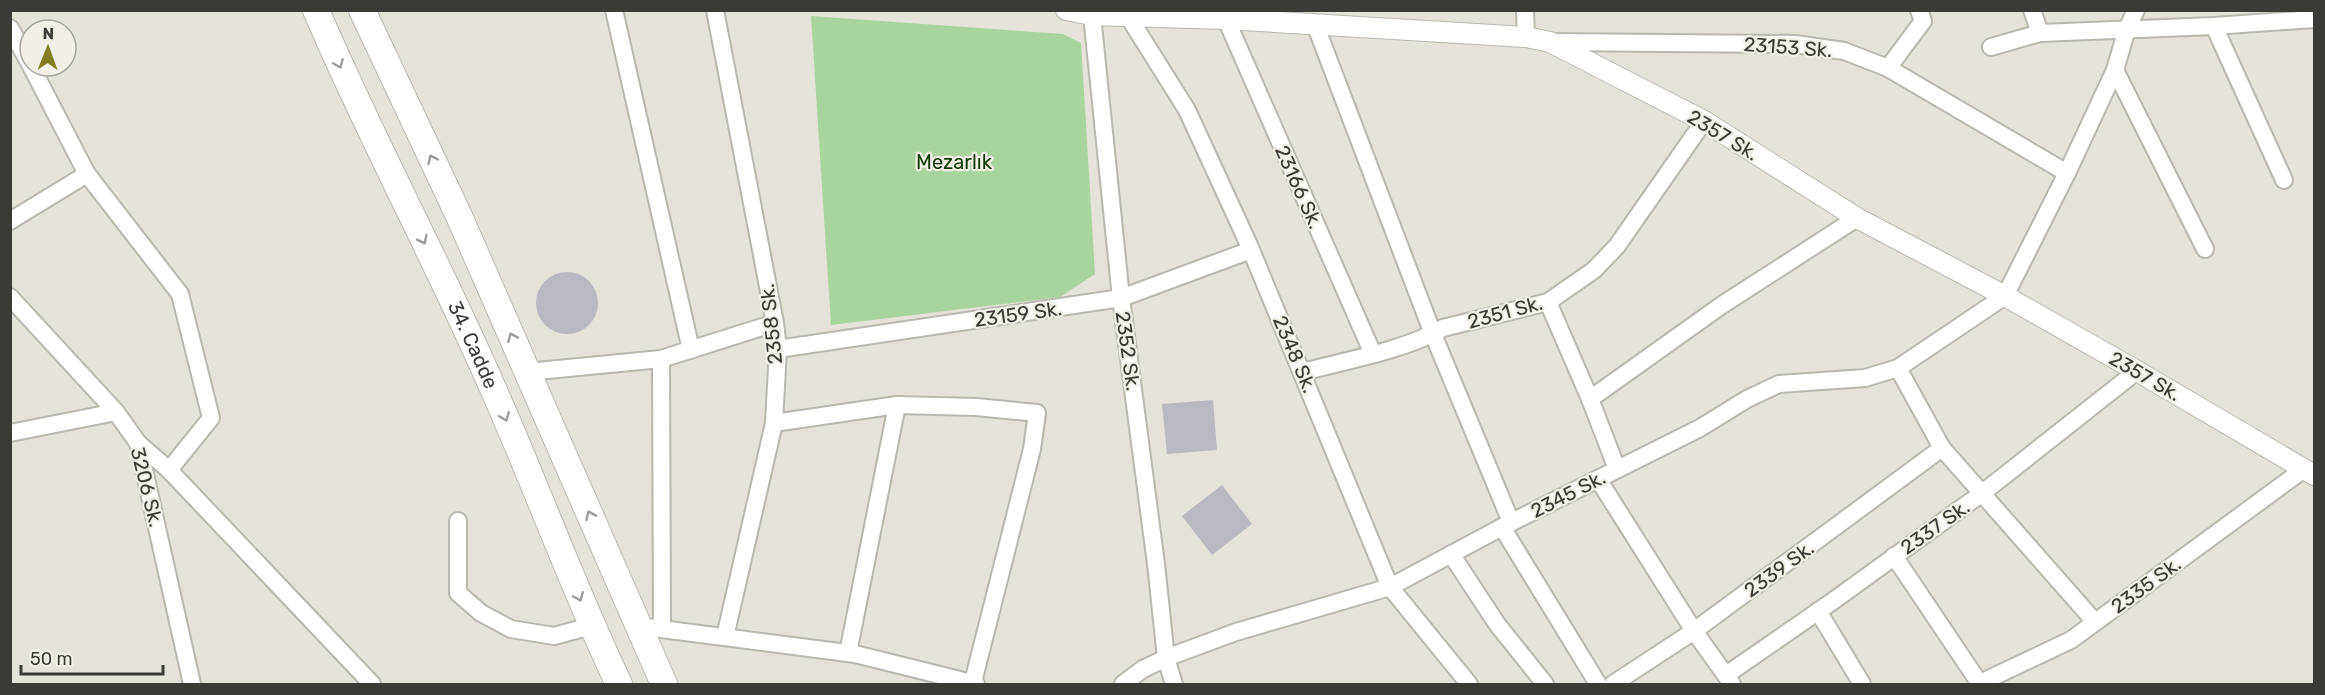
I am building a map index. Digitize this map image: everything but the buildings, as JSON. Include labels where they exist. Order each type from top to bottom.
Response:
[{"type":"main road","name":"34. Cadde","points":[[316,10],[346,81],[491,383],[591,626],[619,684]]},
{"type":"main road","name":"34. Cadde","points":[[362,10],[459,216],[527,372],[650,627],[664,684]]},
{"type":"street","points":[[614,10],[691,350]]},
{"type":"street","name":"2358 Sk.","points":[[715,10],[775,323],[778,349],[774,423],[725,637]]},
{"type":"street","name":"2357 Sk.","points":[[1066,10],[1128,16],[1226,19],[1526,37],[1550,42],[1704,122],[1857,218],[2005,296],[2309,472]]},
{"type":"street","points":[[1525,10],[1526,37]]},
{"type":"street","points":[[1888,68],[1923,21],[1920,10]]},
{"type":"street","points":[[2032,10],[2040,33]]},
{"type":"street","points":[[2005,296],[2067,173],[2115,70],[2127,29],[2136,10]]},
{"type":"street","name":"2352 Sk.","points":[[1092,13],[1121,298],[1166,658],[1174,684]]},
{"type":"street","name":"2348 Sk.","points":[[1128,16],[1187,110],[1251,250],[1390,587],[1469,684]]},
{"type":"street","name":"23166 Sk.","points":[[1226,19],[1372,354]]},
{"type":"street","points":[[1991,47],[2040,33],[2214,26],[2314,19]]},
{"type":"street","points":[[1315,24],[1507,524],[1598,684]]},
{"type":"street","points":[[2214,26],[2284,180]]},
{"type":"street","points":[[10,28],[18,42]]},
{"type":"street","name":"23153 Sk.","points":[[1550,42],[1796,44],[1844,51],[1888,68],[2067,173]]},
{"type":"street","points":[[2115,70],[2205,249]]},
{"type":"street","points":[[38,78],[87,174],[180,294],[211,418],[169,470]]},
{"type":"street","name":"2351 Sk.","points":[[1302,372],[1372,354],[1433,334],[1443,328],[1548,302],[1594,270],[1617,246],[1704,122]]},
{"type":"street","points":[[10,221],[87,174]]},
{"type":"street","points":[[1590,399],[1722,306],[1857,218]]},
{"type":"street","name":"23159 Sk.","points":[[778,349],[1121,298],[1251,250]]},
{"type":"street","name":"2345 Sk.","points":[[1123,684],[1143,669],[1166,658],[1236,632],[1390,587],[1507,524],[1700,428],[1747,399],[1779,384],[1865,378],[1898,368],[2005,296]]},
{"type":"street","name":"3206 Sk.","points":[[10,297],[116,412],[138,443],[192,684]]},
{"type":"street","points":[[1548,302],[1617,469]]},
{"type":"street","points":[[527,372],[661,359],[775,323]]},
{"type":"street","points":[[661,359],[650,627],[848,653],[974,683],[1032,449],[1037,413],[976,407],[897,405],[774,423]]},
{"type":"street","points":[[1898,368],[1942,448],[2095,622]]},
{"type":"street","name":"2337 Sk.","points":[[1729,680],[1818,611],[1981,494],[2138,371]]},
{"type":"street","points":[[848,653],[897,405]]},
{"type":"street","points":[[10,433],[116,412]]},
{"type":"street","points":[[138,443],[169,470],[372,684]]},
{"type":"street","name":"2339 Sk.","points":[[1613,684],[1694,631],[1942,448]]},
{"type":"street","name":"2335 Sk.","points":[[1979,684],[2071,640],[2309,472]]},
{"type":"street","points":[[1598,479],[1694,631],[1729,680]]},
{"type":"street","points":[[458,521],[459,593],[481,613],[511,629],[554,636],[591,626]]},
{"type":"street","points":[[1451,554],[1497,624],[1545,684]]},
{"type":"street","points":[[1894,556],[1979,684]]},
{"type":"street","points":[[1818,611],[1862,684]]},
{"type":"green space","name":"Mezarlık","points":[[811,16],[1063,34],[1081,43],[1095,274],[1060,297],[831,325]]}]
